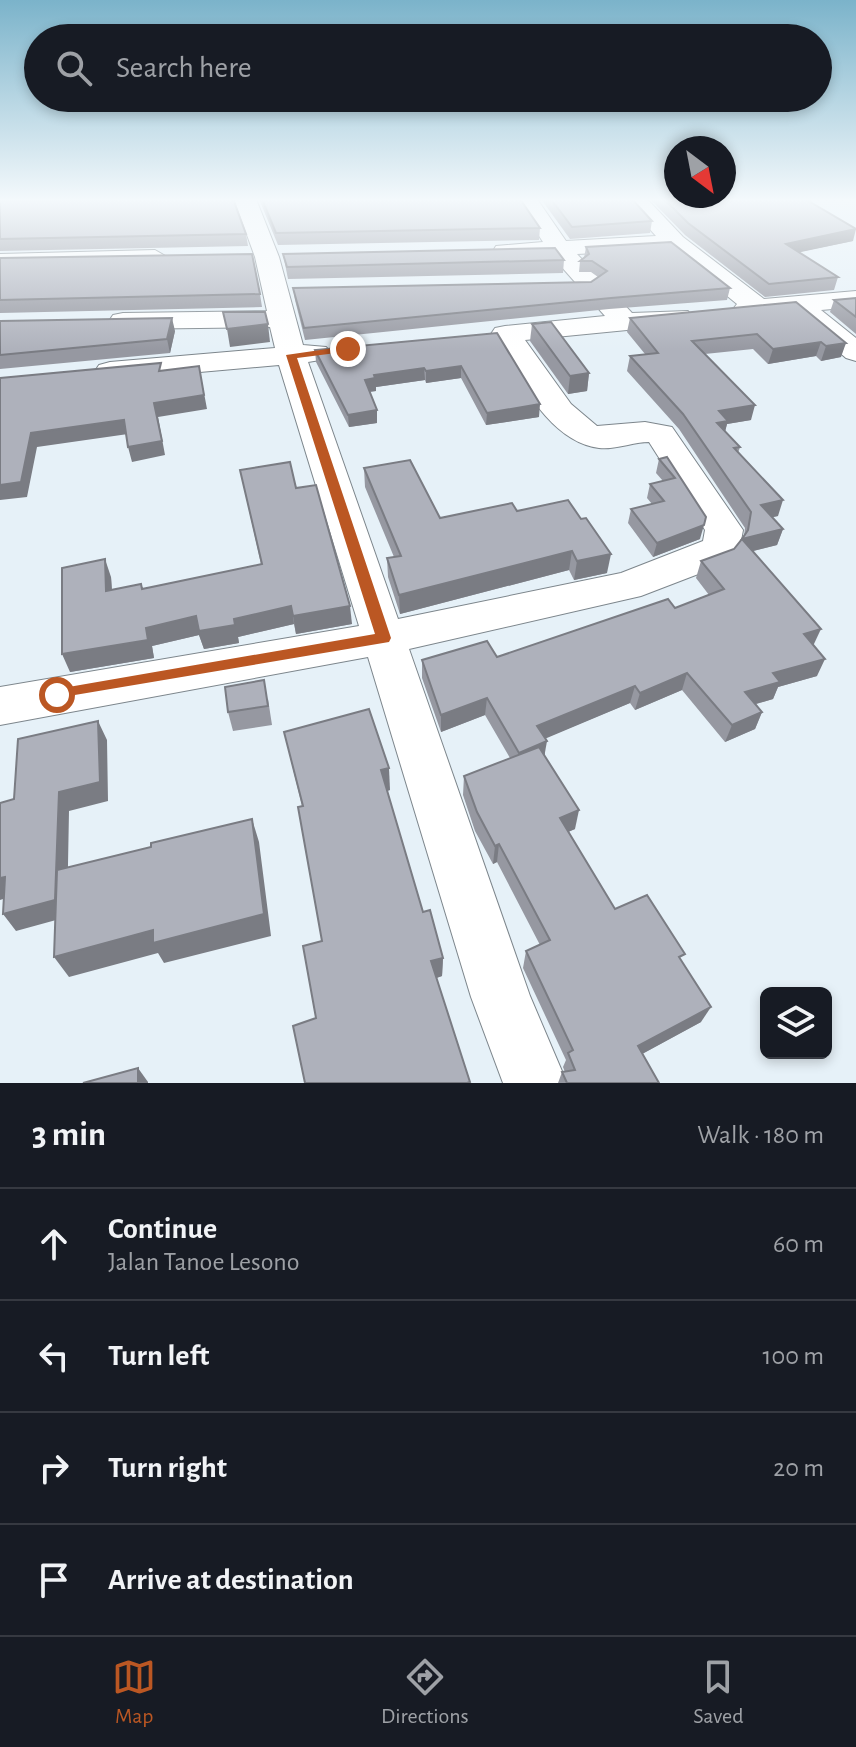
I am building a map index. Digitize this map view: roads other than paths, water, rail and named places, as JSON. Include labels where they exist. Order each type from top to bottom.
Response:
[{"type":"street","points":[[265,250],[280,289],[384,638],[501,997],[535,1083]]},
{"type":"street","points":[[560,250],[625,323]]},
{"type":"street","points":[[483,252],[567,250]]},
{"type":"street","points":[[684,250],[758,308]]},
{"type":"street","points":[[0,261],[176,257]]},
{"type":"street","points":[[562,285],[589,283]]},
{"type":"street","points":[[103,321],[280,289]]},
{"type":"street","points":[[280,289],[338,350]]},
{"type":"street","points":[[77,374],[280,289]]},
{"type":"street","points":[[0,706],[384,638],[627,586],[700,560],[721,546],[724,530],[660,434],[649,430],[603,438],[571,426],[492,335],[856,299]]},
{"type":"street","points":[[797,304],[856,352]]}]
